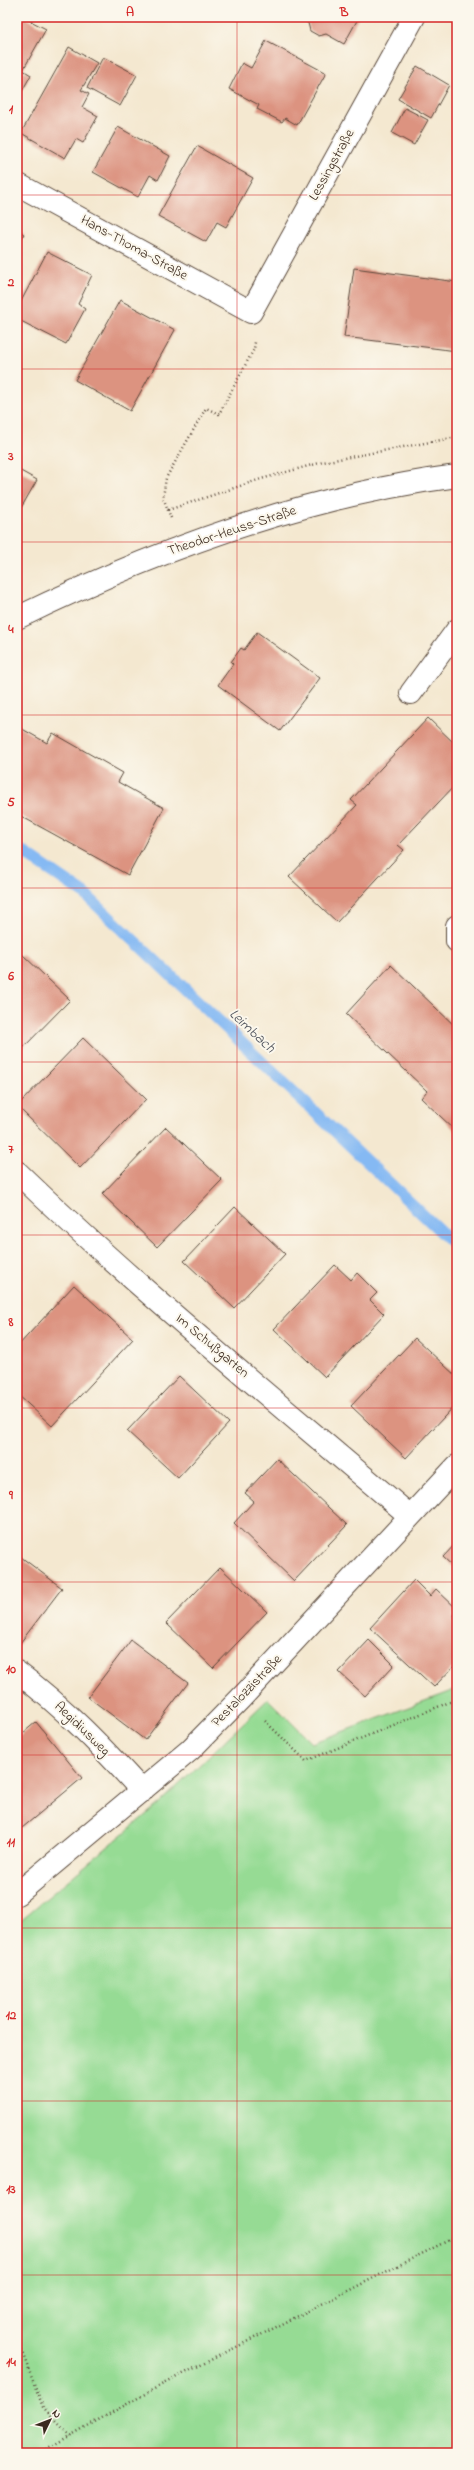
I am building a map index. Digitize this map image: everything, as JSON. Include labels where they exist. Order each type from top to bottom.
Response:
[{"type":"street","name":"Lessingstraße","points":[[251,312],[414,17]]},
{"type":"street","name":"Hans-Thoma-Straße","points":[[17,184],[251,312]]},
{"type":"street","name":"Theodor-Heuss-Straße","points":[[17,618],[111,574],[181,546],[257,521],[345,496],[457,476]]},
{"type":"street","points":[[411,693],[457,630]]},
{"type":"street","points":[[457,926],[457,941]]},
{"type":"street","name":"Im Schußgarten","points":[[17,1172],[63,1216],[151,1295],[410,1516]]},
{"type":"street","name":"Pestalozzistraße","points":[[17,1894],[190,1750],[241,1698],[457,1466]]},
{"type":"street","name":"Aegidiusweg","points":[[17,1672],[58,1705],[94,1738],[142,1791]]},
{"type":"path","points":[[251,312],[256,333],[254,349],[219,414],[206,408],[166,478],[163,497],[168,510],[261,479],[323,462],[457,436]]},
{"type":"path","points":[[241,1698],[306,1761],[457,1699]]},
{"type":"path","points":[[39,2453],[163,2384],[457,2236]]},
{"type":"path","points":[[17,2339],[43,2407],[70,2436]]},
{"type":"green space","points":[[457,1689],[457,2453],[17,2453],[17,1923],[160,1803],[268,1699],[312,1743]]},
{"type":"building","points":[[17,17],[23,17],[46,29],[23,70],[31,75],[17,100]]},
{"type":"building","points":[[297,17],[359,17],[344,44],[326,34],[319,36],[310,31],[308,23]]},
{"type":"building","points":[[266,41],[326,73],[297,125],[285,118],[282,122],[257,109],[259,105],[229,89],[242,63],[251,68]]},
{"type":"building","points":[[69,47],[97,63],[81,90],[89,94],[82,107],[98,116],[83,143],[76,139],[65,158],[21,133]]},
{"type":"building","points":[[103,57],[137,75],[120,106],[87,88]]},
{"type":"building","points":[[417,66],[449,85],[431,118],[398,99]]},
{"type":"building","points":[[405,108],[428,120],[414,145],[392,133]]},
{"type":"building","points":[[118,127],[170,156],[158,180],[150,175],[138,197],[93,172]]},
{"type":"building","points":[[197,146],[253,178],[226,227],[217,222],[206,242],[158,216]]},
{"type":"building","points":[[17,230],[24,234],[17,246]]},
{"type":"building","points":[[47,252],[92,275],[78,304],[85,309],[66,344],[17,319],[17,309]]},
{"type":"building","points":[[354,268],[457,282],[457,351],[344,337]]},
{"type":"building","points":[[120,300],[175,330],[130,411],[75,380]]},
{"type":"building","points":[[17,469],[37,480],[17,515]]},
{"type":"building","points":[[257,632],[320,678],[280,731],[218,685],[233,664],[231,662],[241,648],[244,650]]},
{"type":"building","points":[[428,718],[457,746],[457,783],[398,845],[404,850],[337,922],[289,877],[357,805],[351,800]]},
{"type":"building","points":[[17,726],[47,743],[53,733],[123,773],[118,782],[164,808],[128,875],[17,814]]},
{"type":"building","points":[[22,954],[70,1000],[17,1054],[17,960]]},
{"type":"building","points":[[391,965],[457,1028],[457,1132],[421,1098],[427,1091],[346,1014]]},
{"type":"building","points":[[83,1038],[146,1099],[80,1168],[17,1106]]},
{"type":"building","points":[[166,1127],[222,1180],[157,1247],[102,1194]]},
{"type":"building","points":[[235,1207],[285,1254],[234,1308],[184,1261]]},
{"type":"building","points":[[335,1265],[351,1280],[357,1273],[377,1293],[370,1300],[384,1314],[325,1377],[274,1329]]},
{"type":"building","points":[[74,1285],[133,1339],[52,1426],[17,1394],[17,1347]]},
{"type":"building","points":[[415,1338],[457,1377],[457,1403],[406,1458],[351,1406]]},
{"type":"building","points":[[179,1376],[229,1423],[178,1478],[127,1431]]},
{"type":"building","points":[[277,1459],[347,1525],[294,1581],[234,1523],[254,1501],[245,1493]]},
{"type":"building","points":[[457,1542],[457,1570],[443,1557]]},
{"type":"building","points":[[17,1554],[62,1588],[17,1647]]},
{"type":"building","points":[[220,1567],[267,1612],[213,1668],[166,1623]]},
{"type":"building","points":[[414,1580],[430,1596],[436,1589],[457,1609],[453,1616],[457,1620],[457,1663],[434,1687],[370,1628]]},
{"type":"building","points":[[131,1640],[188,1683],[145,1740],[88,1697]]},
{"type":"building","points":[[369,1640],[394,1665],[365,1696],[339,1672]]},
{"type":"building","points":[[36,1722],[82,1778],[22,1828],[17,1822],[17,1738]]},
{"type":"waterway","name":"Leimbach","points":[[17,848],[85,894],[457,1247]]}]
